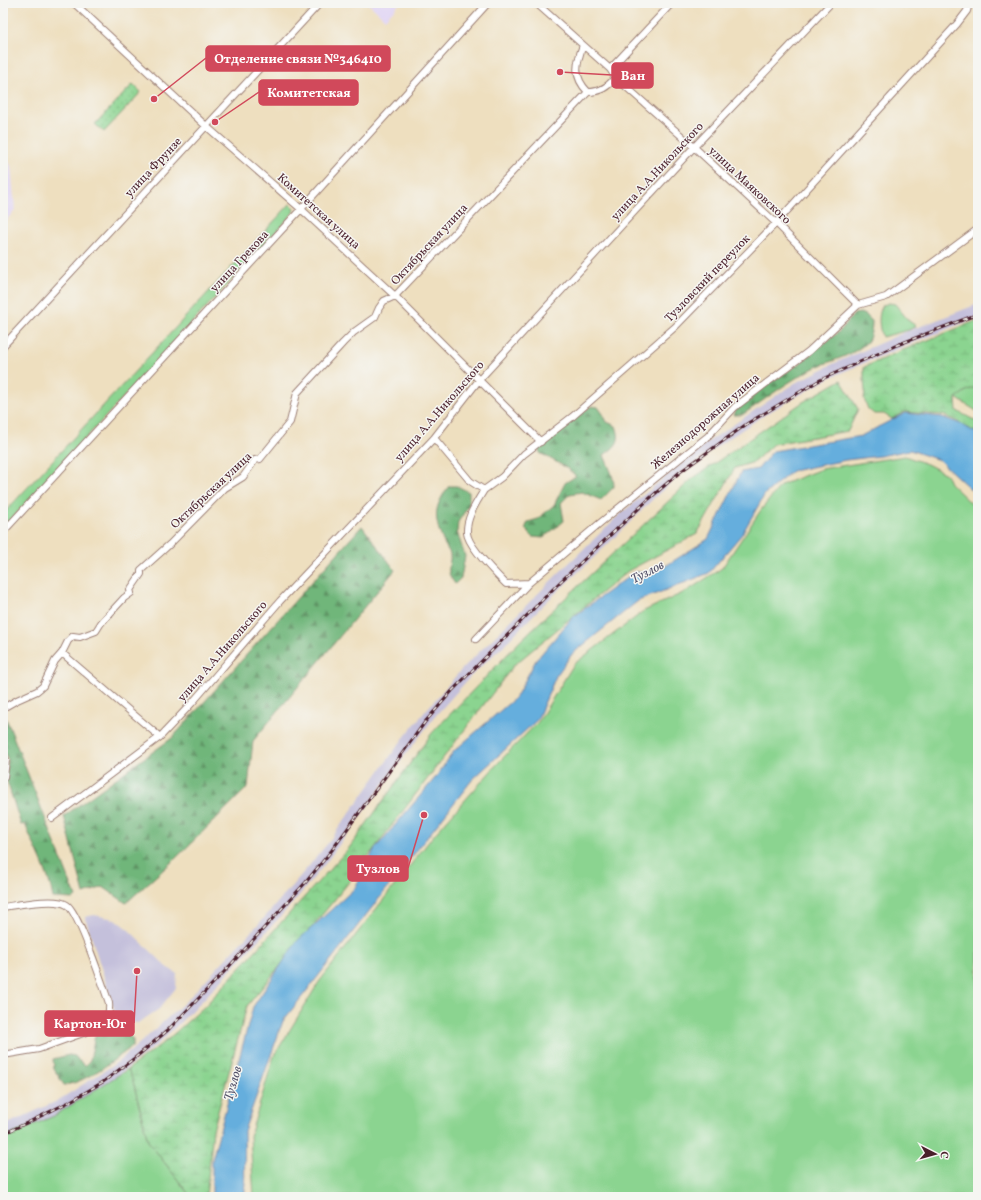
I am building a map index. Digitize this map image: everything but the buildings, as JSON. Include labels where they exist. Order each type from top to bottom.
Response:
[{"type":"street","name":"Комитетская улица","points":[[74,3],[206,126],[301,209],[395,296],[541,442]]},
{"type":"street","name":"улица Фрунзе","points":[[3,346],[320,3]]},
{"type":"street","name":"улица Грекова","points":[[3,532],[301,209],[488,3]]},
{"type":"street","name":"улица Маяковского","points":[[536,3],[610,69],[615,78],[694,147],[776,223],[858,305]]},
{"type":"street","points":[[610,69],[672,3]]},
{"type":"street","name":"улица А.А.Никольского","points":[[52,818],[160,737],[192,704],[280,601],[434,438],[478,380],[694,147],[831,3]]},
{"type":"street","name":"Тузловский переулок","points":[[484,490],[502,477],[524,454],[572,417],[676,327],[776,223],[957,24],[967,11],[969,3]]},
{"type":"street","points":[[583,45],[578,60],[578,78],[580,84],[588,92],[597,92],[603,89],[615,78]]},
{"type":"street","name":"Октябрьская улица","points":[[3,708],[37,691],[43,686],[55,661],[62,653],[68,641],[73,636],[80,637],[96,631],[101,623],[124,598],[131,593],[130,590],[141,574],[141,570],[170,544],[225,488],[243,477],[255,460],[260,459],[290,422],[296,393],[342,343],[354,332],[375,317],[384,301],[395,296],[588,92]]},
{"type":"street","name":"Железнодорожная улица","points":[[476,639],[529,583],[600,523],[708,436],[735,407],[809,351],[858,305],[886,297],[978,229]]},
{"type":"street","points":[[434,438],[470,481],[484,490],[471,514],[468,524],[467,533],[469,541],[491,569],[506,584],[529,583]]},
{"type":"street","points":[[62,653],[160,737]]},
{"type":"street","points":[[3,754],[6,760],[4,777]]},
{"type":"street","points":[[3,907],[50,902],[66,904],[73,912],[109,1003],[110,1011],[104,1024],[97,1028],[39,1048],[3,1055]]},
{"type":"shaded area","points":[[368,3],[400,3],[385,19]]},
{"type":"shaded area","points":[[3,151],[11,166],[15,210],[3,224]]},
{"type":"shaded area","points":[[978,304],[978,317],[831,377],[766,414],[685,470],[656,496],[472,675],[437,714],[325,864],[292,904],[201,1002],[159,1043],[113,1079],[54,1116],[3,1138],[3,1126],[57,1101],[119,1061],[186,1001],[265,917],[328,843],[402,740],[462,669],[619,515],[702,446],[795,383],[835,363],[903,333]]},
{"type":"shaded area","points":[[94,915],[115,919],[130,931],[167,967],[177,974],[176,988],[159,1009],[138,1023],[125,1021],[116,1015],[85,917]]},
{"type":"green space","points":[[133,84],[141,92],[104,132],[95,124]]},
{"type":"green space","points":[[290,204],[294,208],[293,213],[3,528],[3,514]]},
{"type":"green space","points":[[889,303],[895,304],[909,321],[916,326],[909,330],[882,337],[879,317],[883,305]]},
{"type":"green space","points":[[860,313],[866,315],[872,321],[867,342],[861,347],[849,354],[804,373],[742,415],[734,415],[736,410],[758,391],[800,363],[841,330],[854,314]]},
{"type":"green space","points":[[978,320],[978,386],[966,391],[956,398],[957,411],[978,422],[978,434],[957,421],[943,415],[904,412],[892,419],[884,414],[874,414],[868,409],[864,399],[864,367]]},
{"type":"green space","points":[[841,380],[858,409],[848,431],[773,444],[754,462],[735,468],[697,534],[628,571],[514,665],[345,887],[247,1006],[213,1130],[206,1197],[191,1197],[148,1141],[133,1081],[128,1069],[168,1039],[205,1006],[349,848],[432,733],[523,638],[692,479],[803,402]]},
{"type":"green space","points":[[978,386],[978,412],[956,398],[966,391]]},
{"type":"green space","points":[[591,406],[598,407],[607,422],[616,426],[618,431],[617,443],[604,455],[612,475],[614,487],[601,500],[582,492],[570,494],[561,503],[564,521],[543,538],[533,537],[525,529],[528,522],[538,519],[554,505],[565,483],[576,476],[567,468],[540,453],[538,448]]},
{"type":"green space","points":[[905,456],[927,464],[946,474],[950,483],[978,510],[978,1197],[254,1197],[250,1136],[274,1056],[319,982],[434,835],[499,762],[538,722],[574,664],[644,611],[687,591],[722,568],[761,510],[781,485],[821,469]]},
{"type":"green space","points":[[449,486],[457,486],[469,492],[469,505],[458,522],[457,532],[465,556],[461,578],[455,584],[449,573],[450,554],[443,541],[437,518],[440,500]]},
{"type":"green space","points":[[362,526],[395,570],[253,741],[248,787],[174,860],[126,903],[103,887],[84,894],[64,816],[172,738]]},
{"type":"green space","points":[[3,718],[6,718],[76,897],[73,899],[53,898],[48,879],[25,824],[21,825],[6,778],[8,760],[3,747]]},
{"type":"green space","points":[[114,1028],[129,1035],[133,1040],[133,1046],[91,1075],[82,1080],[64,1085],[54,1069],[53,1059],[69,1055],[75,1056],[85,1066],[90,1060],[95,1036],[102,1031]]},
{"type":"green space","points":[[128,1069],[133,1081],[148,1141],[191,1197],[3,1197],[3,1138],[54,1116]]},
{"type":"water","name":"Тузлов","points":[[905,413],[942,417],[961,424],[978,434],[978,496],[939,460],[910,450],[880,456],[846,460],[792,471],[765,494],[742,534],[709,573],[638,601],[572,654],[556,676],[537,720],[472,780],[283,1021],[244,1131],[245,1197],[212,1197],[212,1160],[253,1007],[297,941],[355,888],[374,850],[436,777],[454,751],[516,697],[536,660],[573,617],[635,572],[656,572],[708,539],[741,472],[758,469],[773,451],[861,436]]},
{"type":"railway","points":[[3,1134],[69,1102],[103,1082],[168,1030],[224,972],[306,882],[332,850],[425,722],[452,691],[561,581],[680,472],[748,423],[820,380],[897,345],[978,314]]},
{"type":"place","name":"Ван","points":[[560,72]]},
{"type":"place","name":"Отделение связи №346410","points":[[154,99]]},
{"type":"place","name":"Комитетская","points":[[215,122]]},
{"type":"place","name":"Тузлов","points":[[424,815]]},
{"type":"place","name":"Картон-Юг","points":[[137,971]]}]
